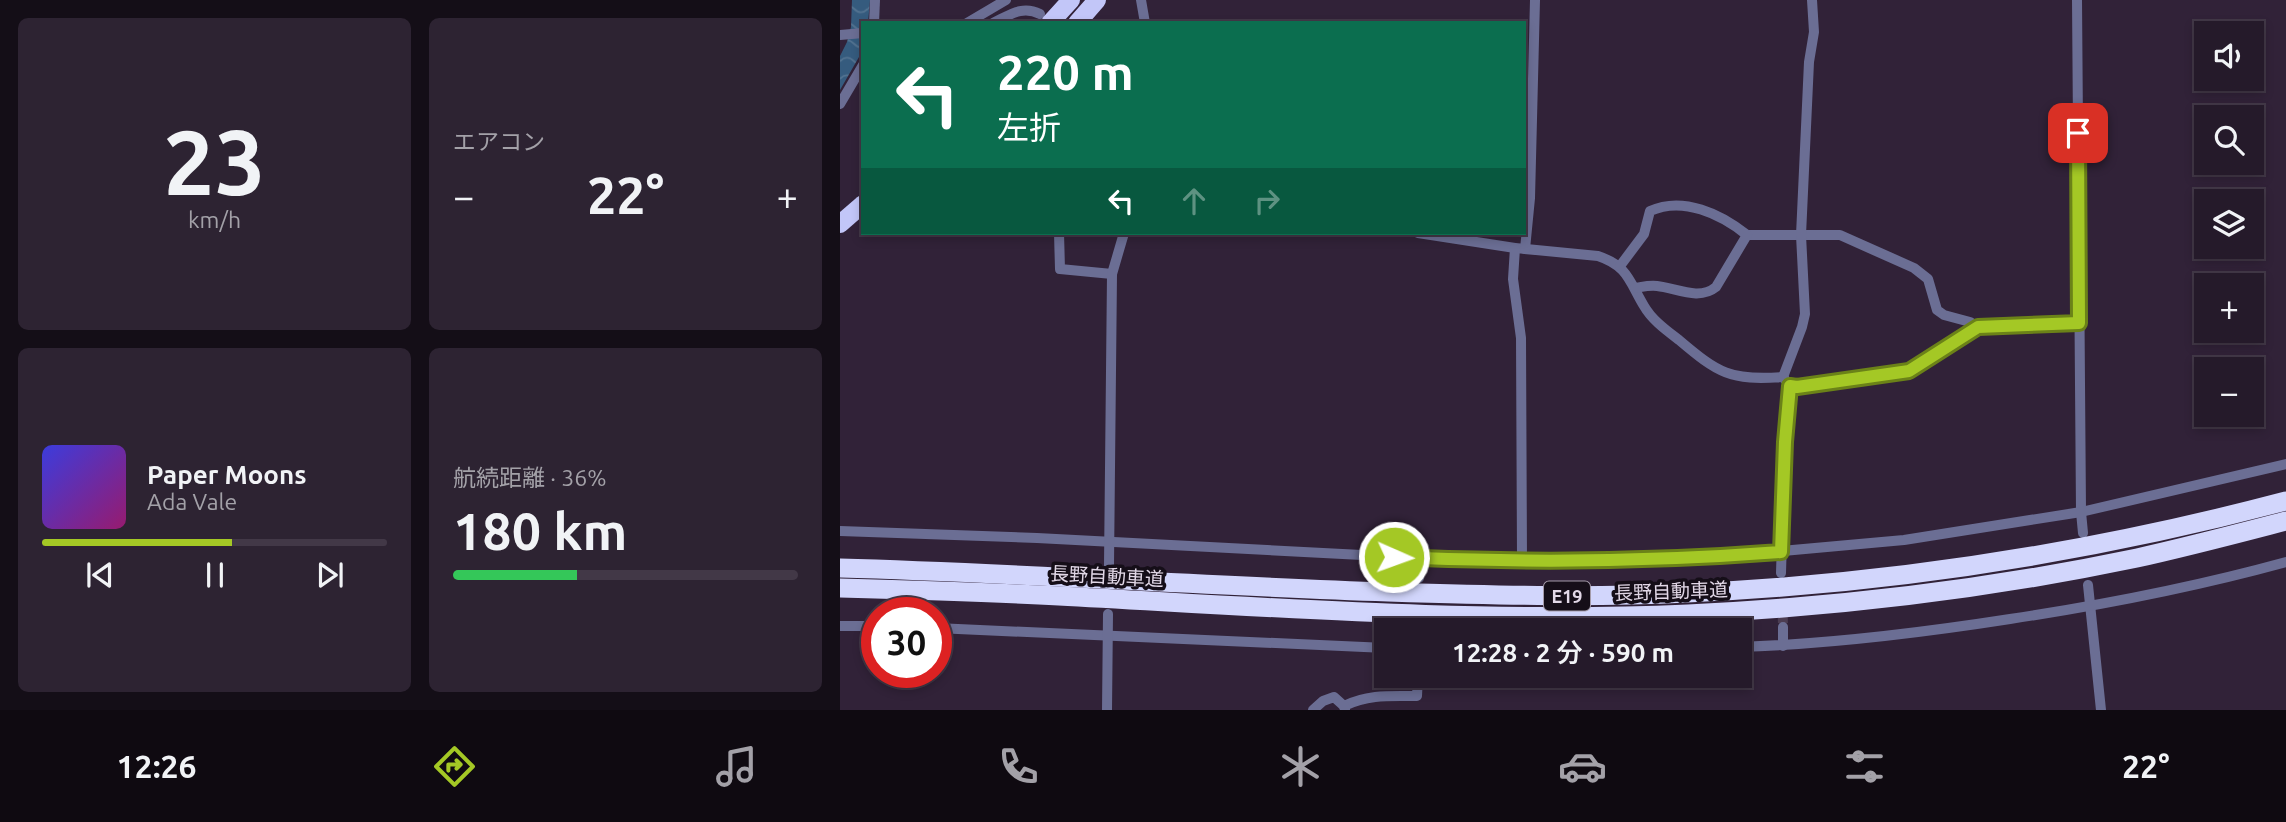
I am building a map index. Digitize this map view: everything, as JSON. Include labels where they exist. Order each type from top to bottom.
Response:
[{"type":"highway","points":[[1045,18],[1071,0]]},
{"type":"highway","points":[[1079,21],[1097,0]]},
{"type":"highway","points":[[840,224],[861,206]]},
{"type":"highway","name":"長野自動車道","points":[[840,568],[1474,595],[1685,594],[1791,587],[2011,562],[2203,523],[2286,501]]},
{"type":"highway","name":"長野自動車道","points":[[840,588],[1054,596],[1323,611],[1563,616],[1687,614],[1788,608],[1898,597],[2012,581],[2136,558],[2286,521]]},
{"type":"street","points":[[874,21],[875,0]]},
{"type":"street","points":[[971,21],[1006,0]]},
{"type":"street","points":[[1140,0],[1145,21]]},
{"type":"street","points":[[1526,218],[1530,198],[1535,0]]},
{"type":"street","points":[[1781,573],[1787,382],[1805,314],[1801,235],[1809,62],[1814,33],[1812,0]]},
{"type":"street","points":[[2077,0],[2083,533]]},
{"type":"street","points":[[997,21],[1020,9],[1032,10],[1045,18]]},
{"type":"street","points":[[843,34],[861,33]]},
{"type":"street","points":[[840,104],[861,68]]},
{"type":"street","points":[[1620,266],[1644,234],[1650,211],[1677,205],[1692,207],[1722,218],[1747,236],[1840,236],[1914,268],[1928,279],[1937,310],[1944,315],[1970,321],[1978,327]]},
{"type":"street","points":[[1059,235],[1060,269],[1112,274]]},
{"type":"street","points":[[1109,565],[1112,274],[1123,235]]},
{"type":"street","points":[[1432,235],[1598,256],[1620,266],[1629,276],[1645,308],[1659,324],[1706,363],[1719,371],[1737,376],[1787,382],[1797,387],[1909,371],[1978,327],[2079,323]]},
{"type":"street","points":[[1522,560],[1521,338],[1513,279],[1523,235]]},
{"type":"street","points":[[1634,288],[1651,286],[1688,293],[1710,291],[1716,286],[1747,236]]},
{"type":"street","points":[[840,531],[1420,558],[1598,561],[1727,556],[1905,540],[2081,512],[2286,464]]},
{"type":"street","points":[[1419,578],[1420,558]]},
{"type":"street","points":[[1752,647],[1940,630],[2091,606],[2286,562]]},
{"type":"street","points":[[2088,585],[2101,710]]},
{"type":"street","points":[[1107,710],[1108,614]]},
{"type":"street","points":[[840,626],[861,626]]},
{"type":"street","points":[[1783,627],[1783,646]]},
{"type":"street","points":[[952,629],[1374,647]]},
{"type":"street","points":[[1313,710],[1329,698],[1338,698],[1345,708],[1357,700],[1374,696],[1417,696],[1417,688]]},
{"type":"water","points":[[852,0],[870,0],[868,21],[861,21],[861,53],[840,90],[840,56],[851,27]]},
{"type":"tunnel","points":[[1782,583],[1783,627]]},
{"type":"tunnel","points":[[1418,618],[1419,588]]},
{"type":"route","points":[[1394,557],[1598,561],[1781,552],[1790,386],[1909,371],[1978,327],[2079,323],[2078,133]]}]
